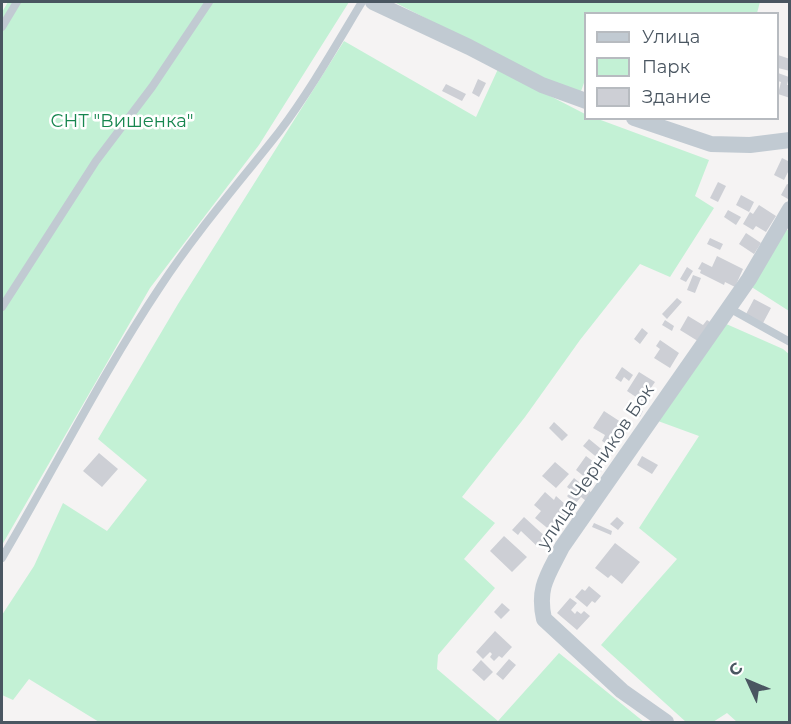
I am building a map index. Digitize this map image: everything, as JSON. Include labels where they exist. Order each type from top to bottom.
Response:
[{"type":"street","points":[[373,2],[458,41],[542,85],[584,101]]},
{"type":"street","points":[[640,120],[711,144],[750,145],[789,140]]},
{"type":"street","name":"улица Черников Бок","points":[[666,723],[622,691],[544,619],[541,603],[542,586],[562,547],[749,279],[789,208]]},
{"type":"lane","points":[[2,27],[17,2]]},
{"type":"lane","points":[[2,307],[96,161],[152,87],[209,2]]},
{"type":"lane","points":[[2,558],[64,446],[160,286],[280,130],[317,76],[362,2]]},
{"type":"lane","points":[[729,308],[789,342]]},
{"type":"green space","name":"СНТ \"Вишенка\"","points":[[8,2],[349,2],[259,145],[150,288],[2,545],[2,12]]},
{"type":"green space","points":[[394,2],[760,2],[757,12],[584,12],[584,83],[579,97]]},
{"type":"green space","points":[[344,41],[476,117],[498,69],[584,113],[584,120],[601,120],[709,160],[695,196],[714,208],[670,277],[640,264],[462,497],[495,523],[464,559],[495,588],[438,655],[437,669],[498,721],[559,653],[644,722],[99,722],[29,679],[13,700],[2,695],[2,615],[34,566],[63,503],[107,531],[147,480],[98,439],[178,304]]},
{"type":"green space","points":[[784,228],[789,231],[789,311],[750,286]]},
{"type":"green space","points":[[724,323],[783,349],[790,355],[789,722],[737,722],[727,713],[713,722],[686,722],[601,645],[677,559],[639,528],[699,436],[658,421]]},
{"type":"building","points":[[779,55],[790,59],[790,71],[779,68]]},
{"type":"building","points":[[779,73],[789,77],[787,85],[790,85],[790,98],[779,94],[781,82]]},
{"type":"building","points":[[478,79],[486,83],[479,97],[472,93]]},
{"type":"building","points":[[446,84],[466,94],[462,101],[442,91]]},
{"type":"building","points":[[782,158],[790,162],[790,168],[784,180],[774,175]]},
{"type":"building","points":[[718,182],[726,186],[718,202],[710,198]]},
{"type":"building","points":[[787,184],[790,185],[788,199],[781,195]]},
{"type":"building","points":[[741,195],[754,202],[749,212],[736,205]]},
{"type":"building","points":[[759,205],[776,216],[766,232],[756,226],[753,230],[743,224],[750,212],[753,214]]},
{"type":"building","points":[[728,210],[741,217],[736,225],[724,217]]},
{"type":"building","points":[[746,233],[761,243],[754,254],[739,244]]},
{"type":"building","points":[[710,238],[723,244],[720,250],[707,244]]},
{"type":"building","points":[[717,256],[743,269],[735,287],[725,282],[724,285],[700,273],[701,270],[698,269],[702,262],[712,267]]},
{"type":"building","points":[[687,267],[693,271],[686,282],[680,279]]},
{"type":"building","points":[[693,275],[701,278],[695,293],[687,290]]},
{"type":"building","points":[[677,298],[682,302],[667,319],[662,314]]},
{"type":"building","points":[[754,299],[771,308],[763,323],[746,314]]},
{"type":"building","points":[[688,316],[703,325],[707,320],[713,324],[701,343],[680,330]]},
{"type":"building","points":[[665,320],[674,326],[672,331],[662,325]]},
{"type":"building","points":[[642,328],[648,333],[640,344],[634,339]]},
{"type":"building","points":[[660,340],[679,353],[670,368],[654,358],[660,349],[656,346]]},
{"type":"building","points":[[622,367],[633,375],[629,381],[624,377],[621,382],[615,378]]},
{"type":"building","points":[[639,372],[655,382],[642,401],[627,391]]},
{"type":"building","points":[[628,402],[643,411],[640,417],[624,408]]},
{"type":"building","points":[[604,411],[630,428],[620,444],[614,440],[610,446],[602,441],[605,435],[593,428]]},
{"type":"building","points":[[554,422],[568,435],[562,441],[549,428]]},
{"type":"building","points":[[589,439],[611,457],[605,464],[583,446]]},
{"type":"building","points":[[99,453],[118,469],[102,487],[83,471]]},
{"type":"building","points":[[586,456],[603,469],[592,483],[576,470]]},
{"type":"building","points":[[642,456],[658,465],[652,474],[637,465]]},
{"type":"building","points":[[555,462],[569,474],[556,488],[542,476]]},
{"type":"building","points":[[574,478],[592,493],[586,501],[581,497],[575,504],[567,496],[572,491],[567,487]]},
{"type":"building","points":[[545,492],[554,500],[556,496],[566,505],[563,508],[568,512],[551,531],[535,518],[541,511],[534,505]]},
{"type":"building","points":[[524,517],[548,539],[539,548],[521,531],[518,535],[512,530]]},
{"type":"building","points":[[617,517],[624,523],[618,530],[610,524]]},
{"type":"building","points":[[594,523],[612,531],[611,535],[592,527]]},
{"type":"building","points":[[504,536],[527,557],[512,572],[490,551]]},
{"type":"building","points":[[615,543],[640,562],[622,584],[611,575],[608,578],[595,568]]},
{"type":"building","points":[[589,586],[601,596],[587,607],[575,597],[582,589],[585,591]]},
{"type":"building","points":[[570,598],[577,603],[571,610],[575,614],[577,611],[581,614],[584,611],[590,616],[577,630],[557,613]]},
{"type":"building","points":[[502,603],[510,610],[501,619],[494,612]]},
{"type":"building","points":[[495,631],[512,647],[502,658],[499,656],[494,661],[490,657],[492,654],[490,652],[483,659],[476,652]]},
{"type":"building","points":[[509,659],[516,665],[503,680],[496,674]]},
{"type":"building","points":[[481,660],[493,672],[484,681],[472,670]]}]
